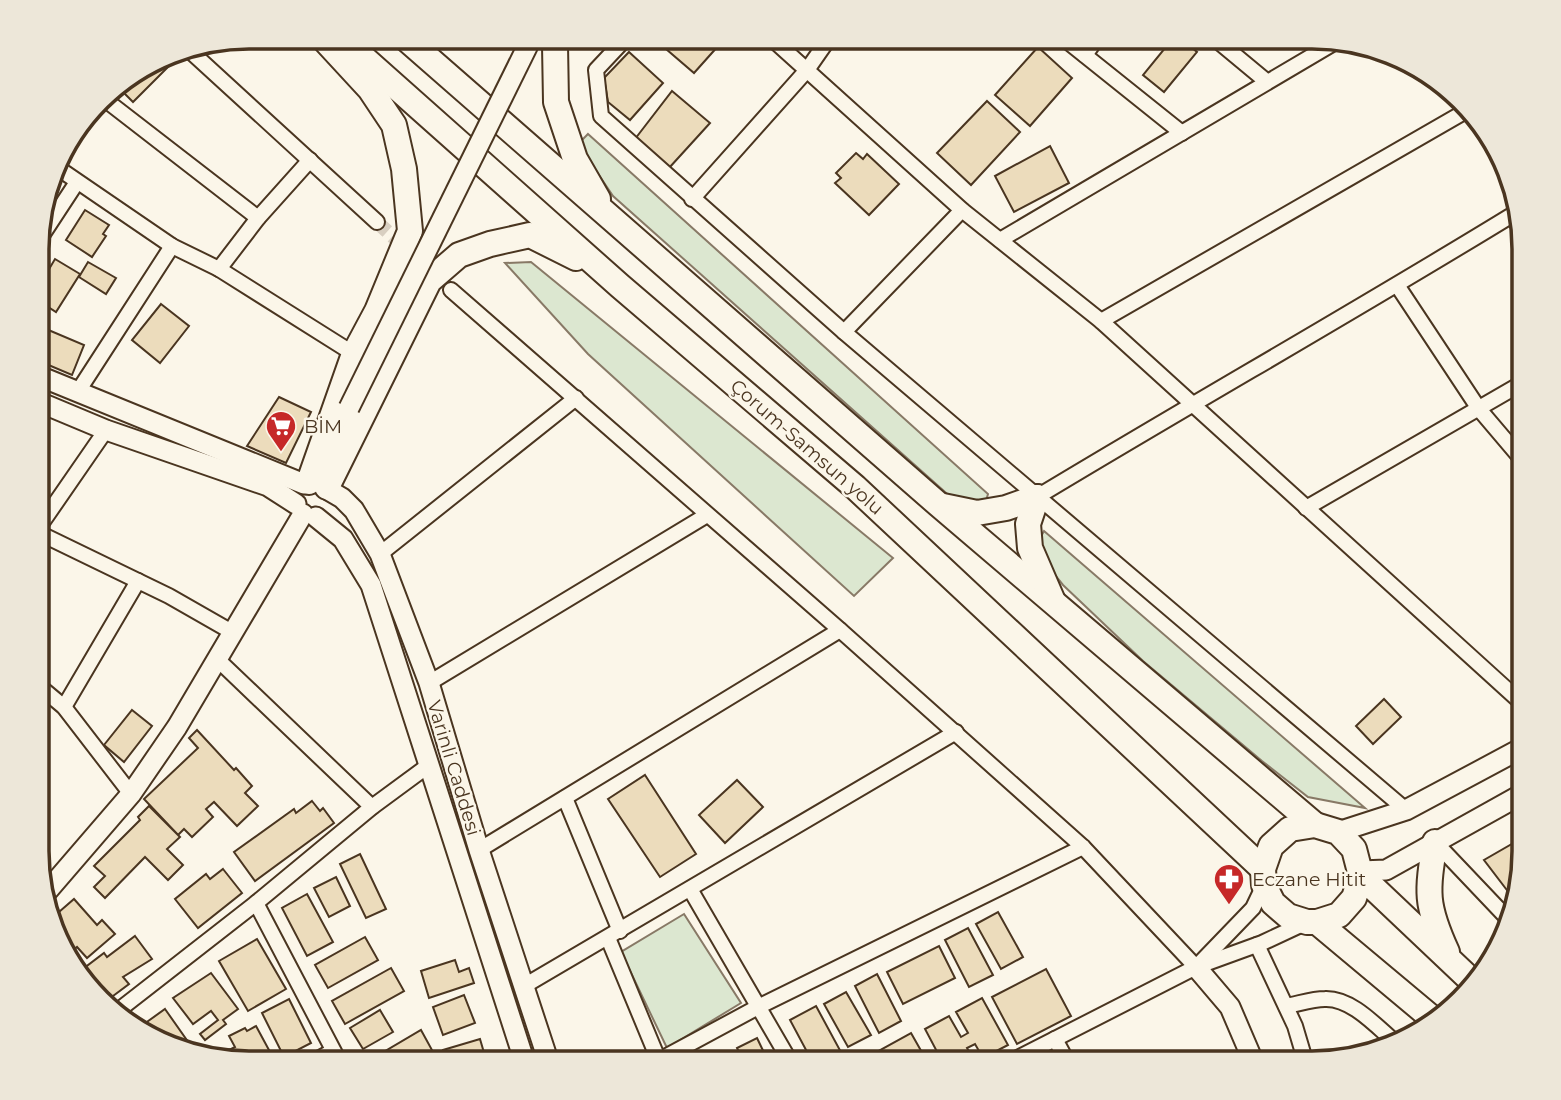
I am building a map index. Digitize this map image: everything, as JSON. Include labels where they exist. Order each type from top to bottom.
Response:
[{"type":"highway","points":[[318,485],[354,354],[377,310],[410,231],[404,169],[394,124],[370,89],[333,49]]},
{"type":"highway","name":"Çorum-Samsun yolu","points":[[353,49],[620,286],[855,487],[1264,877],[1273,903],[1288,916],[1312,922],[1427,1014]]},
{"type":"highway","points":[[418,49],[1055,606],[1315,825],[1338,832],[1354,849],[1361,874],[1467,977]]},
{"type":"highway","points":[[555,49],[556,102],[575,159],[609,218]]},
{"type":"highway","points":[[318,485],[429,281],[459,255],[490,244],[530,235],[574,257],[620,286]]},
{"type":"highway","points":[[938,504],[977,513],[1006,508],[1037,497]]},
{"type":"highway","points":[[1037,497],[1028,524],[1030,548],[1055,606]]},
{"type":"highway","points":[[1264,877],[1271,846],[1290,830],[1315,825]]},
{"type":"highway","points":[[1435,842],[1428,897],[1434,923],[1452,962]]},
{"type":"highway","points":[[1312,922],[1339,915],[1354,898],[1361,874]]},
{"type":"street","points":[[305,512],[296,495],[318,485],[349,408],[526,49]]},
{"type":"street","points":[[616,49],[596,70],[601,116],[844,331],[1406,810]]},
{"type":"street","points":[[783,49],[962,210],[1101,321],[1512,694]]},
{"type":"street","points":[[692,199],[807,70],[822,49]]},
{"type":"street","points":[[1077,49],[1182,133]]},
{"type":"street","points":[[1085,55],[1089,49]]},
{"type":"street","points":[[1235,49],[1266,81]]},
{"type":"street","points":[[1000,240],[1323,49]]},
{"type":"street","points":[[196,57],[377,222]]},
{"type":"street","points":[[111,105],[258,218]]},
{"type":"street","points":[[1101,321],[1460,115]]},
{"type":"street","points":[[219,269],[258,218],[310,160]]},
{"type":"street","points":[[64,173],[172,246],[219,269],[354,354]]},
{"type":"street","points":[[52,220],[77,182]]},
{"type":"street","points":[[844,331],[962,210]]},
{"type":"street","points":[[1037,497],[1509,217]]},
{"type":"street","points":[[77,393],[172,246]]},
{"type":"street","points":[[1397,285],[1479,409],[1512,448]]},
{"type":"street","points":[[451,290],[956,732],[1083,847],[1230,1007],[1249,1051]]},
{"type":"street","name":"Varinli Caddesi","points":[[49,381],[318,485],[342,498],[354,510],[380,554],[429,683],[479,850],[545,1051]]},
{"type":"street","points":[[1306,508],[1512,389]]},
{"type":"street","points":[[380,554],[576,398]]},
{"type":"street","name":"Varinli Caddesi","points":[[49,407],[106,430],[268,486],[344,539],[371,585],[521,1051]]},
{"type":"street","points":[[49,511],[106,430]]},
{"type":"street","points":[[305,512],[328,510],[332,501],[318,485]]},
{"type":"street","points":[[52,885],[131,794],[177,727],[305,512]]},
{"type":"street","points":[[429,683],[707,515]]},
{"type":"street","points":[[49,538],[138,581],[232,632]]},
{"type":"street","points":[[64,707],[138,581]]},
{"type":"street","points":[[479,850],[840,630]]},
{"type":"street","points":[[216,658],[372,807]]},
{"type":"street","points":[[49,695],[64,707],[131,794]]},
{"type":"street","points":[[524,986],[956,732]]},
{"type":"street","points":[[1338,832],[1406,810],[1512,753]]},
{"type":"street","points":[[123,1007],[256,903],[372,807],[429,765]]},
{"type":"street","points":[[565,798],[652,1051]]},
{"type":"street","points":[[1361,874],[1386,870],[1512,800]]},
{"type":"street","points":[[1435,842],[1502,912]]},
{"type":"street","points":[[676,1051],[758,1007],[1083,847]]},
{"type":"street","points":[[1196,967],[1253,908],[1264,877]]},
{"type":"street","points":[[690,889],[784,1051]]},
{"type":"street","points":[[256,903],[334,1051]]},
{"type":"street","points":[[1032,1051],[1196,967],[1312,922]]},
{"type":"street","points":[[1258,944],[1295,1026],[1302,1051]]},
{"type":"street","points":[[1286,1006],[1327,998],[1342,1002],[1387,1036]]},
{"type":"street","points":[[1055,1039],[1062,1051]]},
{"type":"green space","points":[[588,134],[988,494],[985,504],[954,500],[613,196],[578,144]]},
{"type":"green space","points":[[531,262],[893,558],[854,596],[588,354],[505,263]]},
{"type":"green space","points":[[1044,531],[1365,808],[1308,797],[1143,661],[1063,585],[1034,549]]},
{"type":"green space","points":[[684,914],[741,1003],[667,1048],[621,952]]},
{"type":"building","points":[[666,49],[715,49],[694,73]]},
{"type":"building","points":[[1036,49],[1040,49],[1072,78],[1030,126],[995,95]]},
{"type":"building","points":[[1164,49],[1193,49],[1197,52],[1164,92],[1143,75]]},
{"type":"building","points":[[629,52],[663,83],[630,120],[608,102],[604,78]]},
{"type":"building","points":[[168,67],[133,102],[124,93]]},
{"type":"building","points":[[672,91],[710,123],[669,168],[635,139]]},
{"type":"building","points":[[987,101],[1020,132],[971,185],[937,153]]},
{"type":"building","points":[[1050,146],[1069,183],[1014,212],[995,176]]},
{"type":"building","points":[[856,153],[863,159],[867,154],[899,184],[869,215],[835,183],[841,178],[836,173]]},
{"type":"building","points":[[85,210],[109,225],[103,234],[106,236],[92,257],[66,240]]},
{"type":"building","points":[[55,259],[80,274],[56,312],[49,307],[49,269]]},
{"type":"building","points":[[88,262],[116,278],[106,294],[79,277]]},
{"type":"building","points":[[161,304],[189,326],[160,363],[132,340]]},
{"type":"building","points":[[49,330],[84,345],[72,375],[49,365]]},
{"type":"building","points":[[279,397],[311,412],[286,463],[247,446]]},
{"type":"building","points":[[1384,699],[1401,717],[1373,744],[1356,726]]},
{"type":"building","points":[[132,710],[152,726],[124,762],[104,745]]},
{"type":"building","points":[[197,730],[252,786],[245,793],[258,806],[237,826],[214,802],[206,809],[213,817],[192,837],[184,829],[178,835],[144,799],[198,748],[189,738]]},
{"type":"building","points":[[645,775],[696,854],[660,877],[608,799]]},
{"type":"building","points":[[737,780],[763,807],[725,843],[699,815]]},
{"type":"building","points":[[312,801],[320,811],[323,808],[334,823],[255,881],[234,852],[294,809],[296,813]]},
{"type":"building","points":[[149,806],[180,837],[167,849],[183,865],[168,880],[145,857],[105,898],[94,887],[105,876],[94,866],[140,820],[138,817]]},
{"type":"building","points":[[1512,844],[1508,891],[1484,860]]},
{"type":"building","points":[[360,854],[386,909],[366,918],[340,864]]},
{"type":"building","points":[[223,869],[242,893],[198,928],[175,899],[206,874],[210,879]]},
{"type":"building","points":[[336,877],[350,906],[329,917],[314,888]]},
{"type":"building","points":[[307,894],[333,942],[307,956],[282,908]]},
{"type":"building","points":[[74,899],[97,925],[102,920],[115,934],[87,958],[77,947],[75,949],[59,912]]},
{"type":"building","points":[[998,912],[1023,957],[1001,969],[976,924]]},
{"type":"building","points":[[968,928],[993,975],[969,987],[945,940]]},
{"type":"building","points":[[135,936],[152,959],[123,977],[129,984],[113,996],[86,967],[104,953],[107,957]]},
{"type":"building","points":[[365,937],[378,960],[328,988],[315,965]]},
{"type":"building","points":[[257,939],[286,989],[248,1011],[219,961]]},
{"type":"building","points":[[939,946],[955,978],[903,1004],[887,972]]},
{"type":"building","points":[[455,960],[459,972],[469,968],[474,983],[429,998],[421,971]]},
{"type":"building","points":[[391,968],[404,991],[345,1024],[332,1001]]},
{"type":"building","points":[[1046,969],[1071,1016],[1017,1044],[992,997]]},
{"type":"building","points":[[211,973],[238,1009],[223,1020],[226,1024],[205,1040],[200,1034],[218,1020],[211,1011],[193,1024],[173,998]]},
{"type":"building","points":[[877,974],[901,1021],[879,1033],[855,986]]},
{"type":"building","points":[[846,992],[871,1035],[848,1047],[824,1004]]},
{"type":"building","points":[[464,995],[475,1023],[443,1035],[433,1007]]},
{"type":"building","points":[[982,998],[1008,1045],[996,1051],[979,1051],[975,1044],[967,1048],[969,1051],[937,1051],[925,1029],[949,1016],[961,1037],[968,1033],[956,1012]]},
{"type":"building","points":[[289,999],[311,1043],[296,1051],[281,1051],[262,1013]]},
{"type":"building","points":[[816,1006],[840,1051],[807,1051],[790,1020]]},
{"type":"building","points":[[165,1009],[187,1041],[173,1036],[146,1022]]},
{"type":"building","points":[[380,1010],[393,1032],[363,1049],[350,1028]]},
{"type":"building","points":[[256,1026],[270,1051],[229,1050],[235,1047],[229,1036],[245,1028],[247,1031]]},
{"type":"building","points":[[421,1030],[432,1050],[430,1051],[385,1051]]},
{"type":"building","points":[[911,1033],[921,1051],[878,1051]]},
{"type":"building","points":[[757,1038],[763,1051],[738,1051],[737,1048]]},
{"type":"building","points":[[480,1039],[484,1051],[443,1051]]},
{"type":"tunnel","points":[[377,222],[428,269]]},
{"type":"place","name":"BİM","points":[[281,453]]},
{"type":"place","name":"Eczane Hitit","points":[[1229,906]]}]
